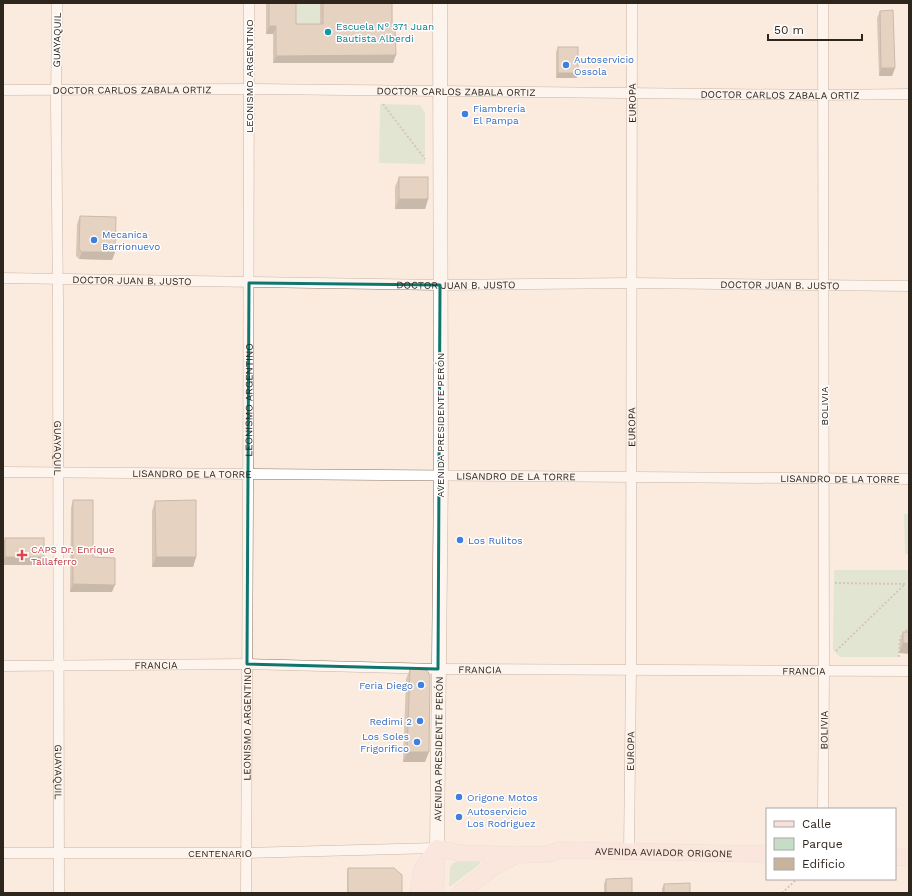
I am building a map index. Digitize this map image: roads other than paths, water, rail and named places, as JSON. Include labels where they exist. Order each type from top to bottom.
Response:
[{"type":"main road","name":"AVENIDA PRESIDENTE PERÓN","points":[[435,893],[437,848],[441,475],[440,3]]},
{"type":"main road","name":"AVENIDA AVIADOR ORIGONE","points":[[437,848],[458,843],[546,844],[559,850]]},
{"type":"main road","name":"AVENIDA AVIADOR ORIGONE","points":[[437,848],[459,853],[518,855],[548,854],[559,850],[766,854]]},
{"type":"main road","points":[[418,893],[422,869],[437,848]]},
{"type":"main road","points":[[460,893],[492,868],[518,855]]},
{"type":"main road","points":[[896,858],[909,858]]},
{"type":"street","name":"GUAYAQUIL","points":[[57,3],[59,893]]},
{"type":"street","name":"LEONISMO ARGENTINO","points":[[246,893],[249,474],[249,3]]},
{"type":"street","name":"EUROPA","points":[[629,851],[632,670],[632,3]]},
{"type":"street","name":"BOLIVIA","points":[[823,3],[823,808]]},
{"type":"street","name":"DOCTOR CARLOS ZABALA ORTIZ","points":[[3,90],[250,89],[824,95],[909,94]]},
{"type":"street","name":"DOCTOR JUAN B. JUSTO","points":[[3,278],[440,285],[632,283],[909,286]]},
{"type":"street","name":"LISANDRO DE LA TORRE","points":[[3,472],[909,479]]},
{"type":"street","name":"FRANCIA","points":[[3,666],[247,664],[438,669],[909,671]]},
{"type":"street","name":"CENTENARIO","points":[[3,853],[246,853],[437,848]]},
{"type":"place","name":"Escuela N° 371 Juan Bautista Alberdi","points":[[328,32]]},
{"type":"place","name":"Autoservicio Ossola","points":[[566,65]]},
{"type":"place","name":"Fiambrería El Pampa","points":[[465,114]]},
{"type":"place","name":"Mecanica Barrionuevo","points":[[94,240]]},
{"type":"place","name":"Los Rulitos","points":[[460,540]]},
{"type":"place","name":"CAPS Dr. Enrique Tallaferro","points":[[22,555]]},
{"type":"place","name":"Feria Diego","points":[[421,685]]},
{"type":"place","name":"Redimi 2","points":[[420,721]]},
{"type":"place","name":"Los Soles Frigorifico","points":[[417,742]]},
{"type":"place","name":"Origone Motos","points":[[459,797]]},
{"type":"place","name":"Autoservicio Los Rodriguez","points":[[459,817]]}]
